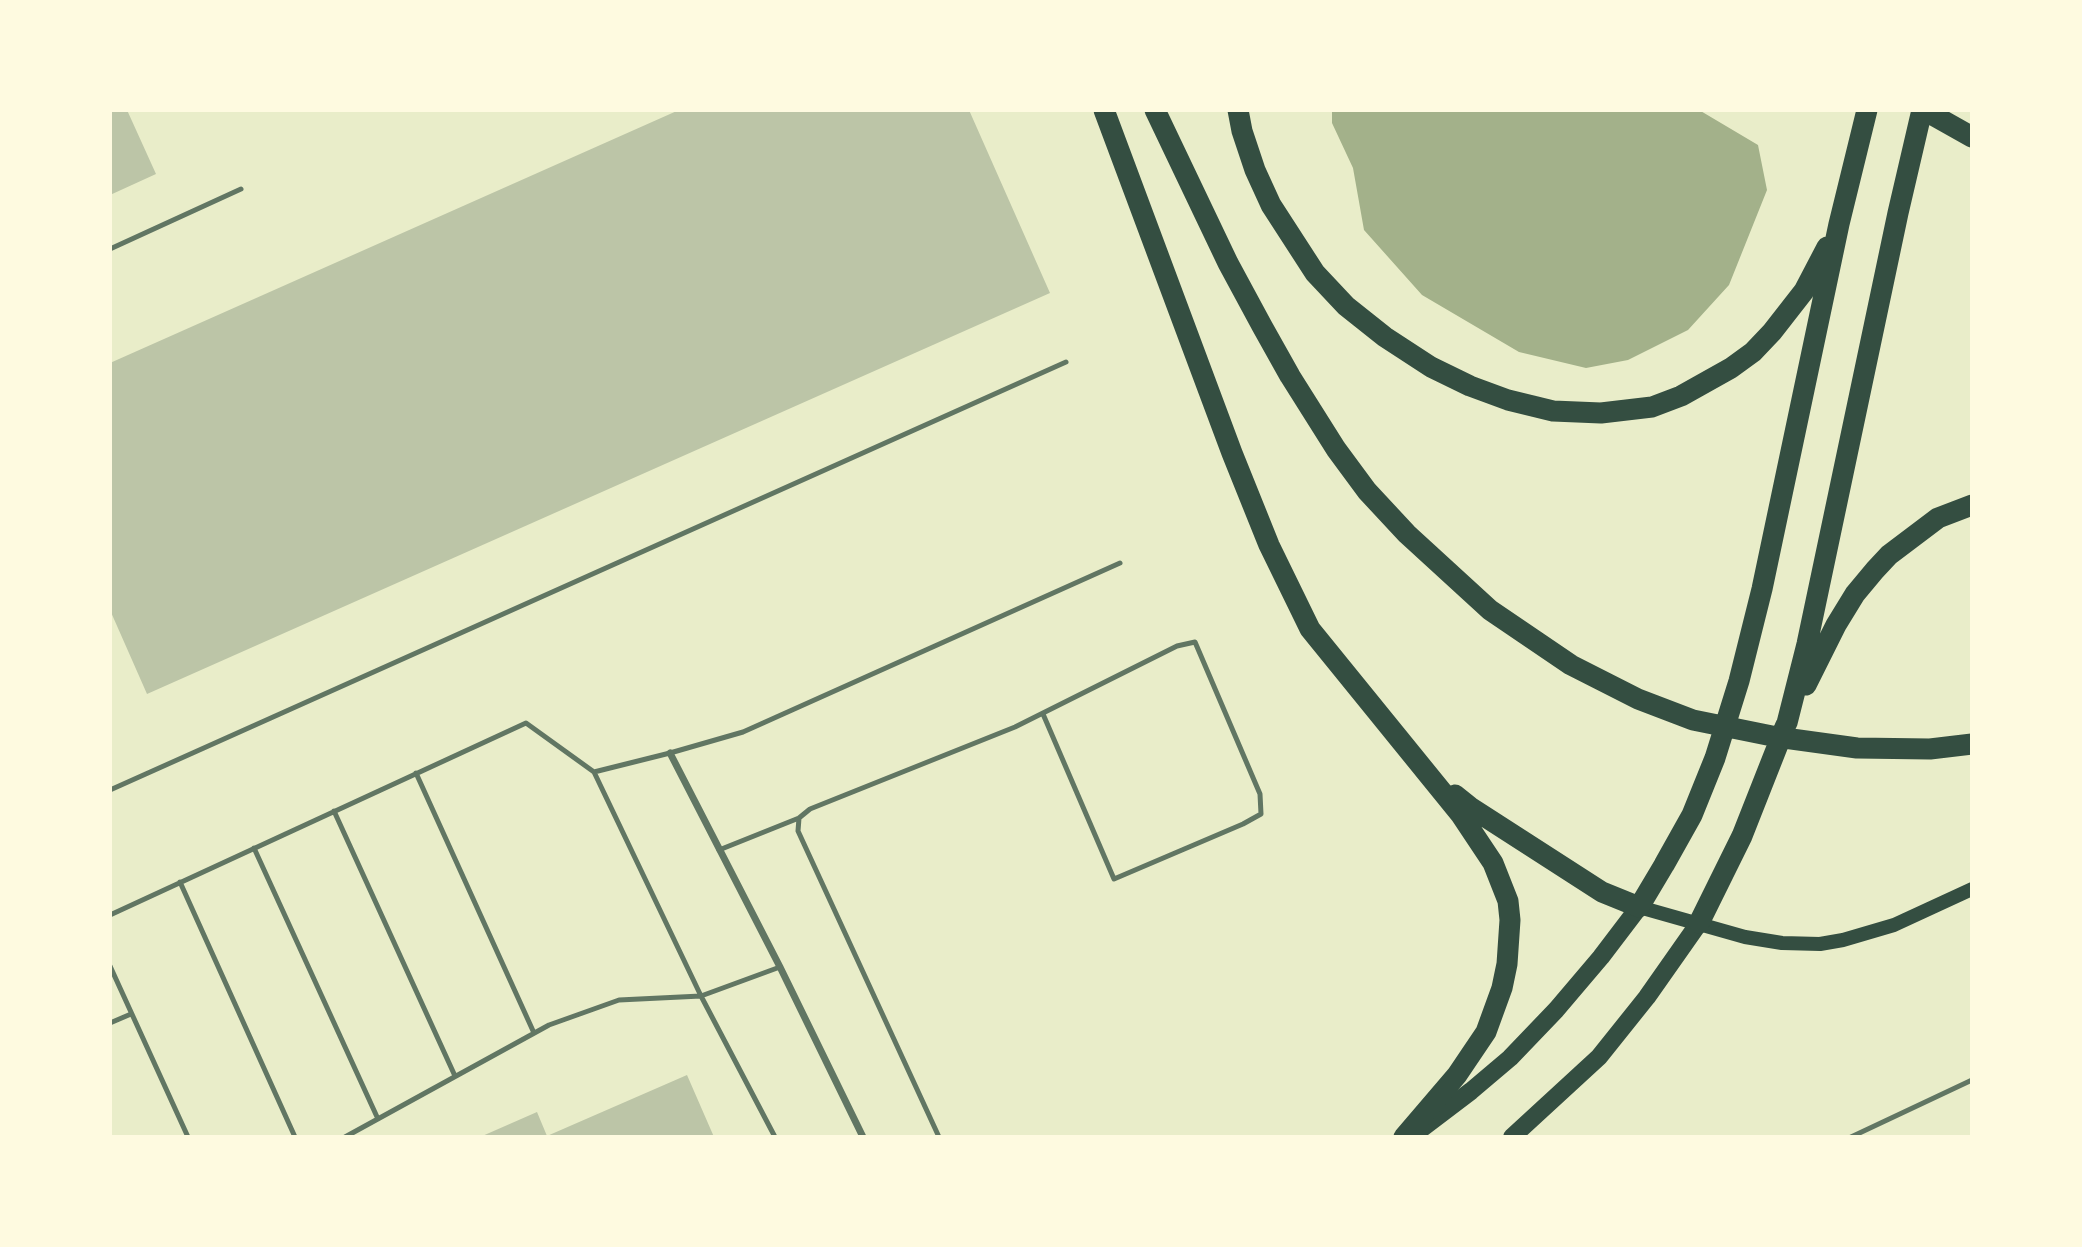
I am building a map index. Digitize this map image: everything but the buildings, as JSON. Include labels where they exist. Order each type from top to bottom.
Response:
[{"type":"highway","points":[[1104,110],[1232,453],[1269,545],[1310,629],[1461,815],[1493,863],[1508,901],[1509,944],[1502,988],[1486,1032],[1457,1075],[1404,1137]]},
{"type":"highway","points":[[1155,110],[1228,263],[1317,421],[1367,491],[1407,534],[1490,610],[1571,665],[1638,699],[1693,719],[1739,730],[1857,748],[1930,748],[1972,744]]},
{"type":"highway","points":[[1238,110],[1255,170],[1271,205],[1315,274],[1346,306],[1385,337],[1431,367],[1469,386],[1508,400],[1553,411],[1601,413],[1652,407],[1681,396],[1731,368],[1753,352],[1772,332],[1804,291],[1839,224]]},
{"type":"highway","points":[[1426,772],[1470,807],[1602,892],[1639,907],[1692,815],[1715,758],[1739,681],[1765,575],[1839,224],[1867,110]]},
{"type":"highway","points":[[1787,723],[1807,644],[1898,213],[1923,110],[1969,136]]},
{"type":"highway","points":[[1699,923],[1742,836],[1787,723],[1836,625],[1855,594],[1889,555],[1938,518],[1972,505]]},
{"type":"main road","points":[[1410,1137],[1510,1058],[1556,1010],[1639,907],[1745,937],[1782,943],[1820,944],[1895,925],[1972,889]]},
{"type":"main road","points":[[1512,1137],[1599,1057],[1647,997],[1699,923]]},
{"type":"street","points":[[670,753],[780,967],[863,1137]]},
{"type":"lane","points":[[110,249],[241,189]]},
{"type":"lane","points":[[110,790],[1066,362]]},
{"type":"lane","points":[[594,772],[743,732],[1120,563]]},
{"type":"lane","points":[[719,850],[799,818],[810,809],[1043,714],[1177,646],[1195,642],[1260,794],[1261,814],[1114,878],[1043,714]]},
{"type":"lane","points":[[110,915],[526,723],[594,772],[701,996],[775,1137]]},
{"type":"lane","points":[[416,773],[534,1033]]},
{"type":"lane","points":[[334,811],[455,1076]]},
{"type":"lane","points":[[799,818],[797,831],[939,1137]]},
{"type":"lane","points":[[254,848],[378,1119]]},
{"type":"lane","points":[[180,882],[295,1137]]},
{"type":"lane","points":[[110,966],[188,1137]]},
{"type":"lane","points":[[345,1137],[549,1025],[619,1000],[701,996],[780,967]]},
{"type":"lane","points":[[110,1023],[131,1014]]},
{"type":"lane","points":[[1851,1137],[1972,1080]]},
{"type":"shaded area","points":[[1332,110],[1699,110],[1758,145],[1767,190],[1729,285],[1688,330],[1628,360],[1586,368],[1519,352],[1422,295],[1364,230],[1353,168],[1332,123]]}]
